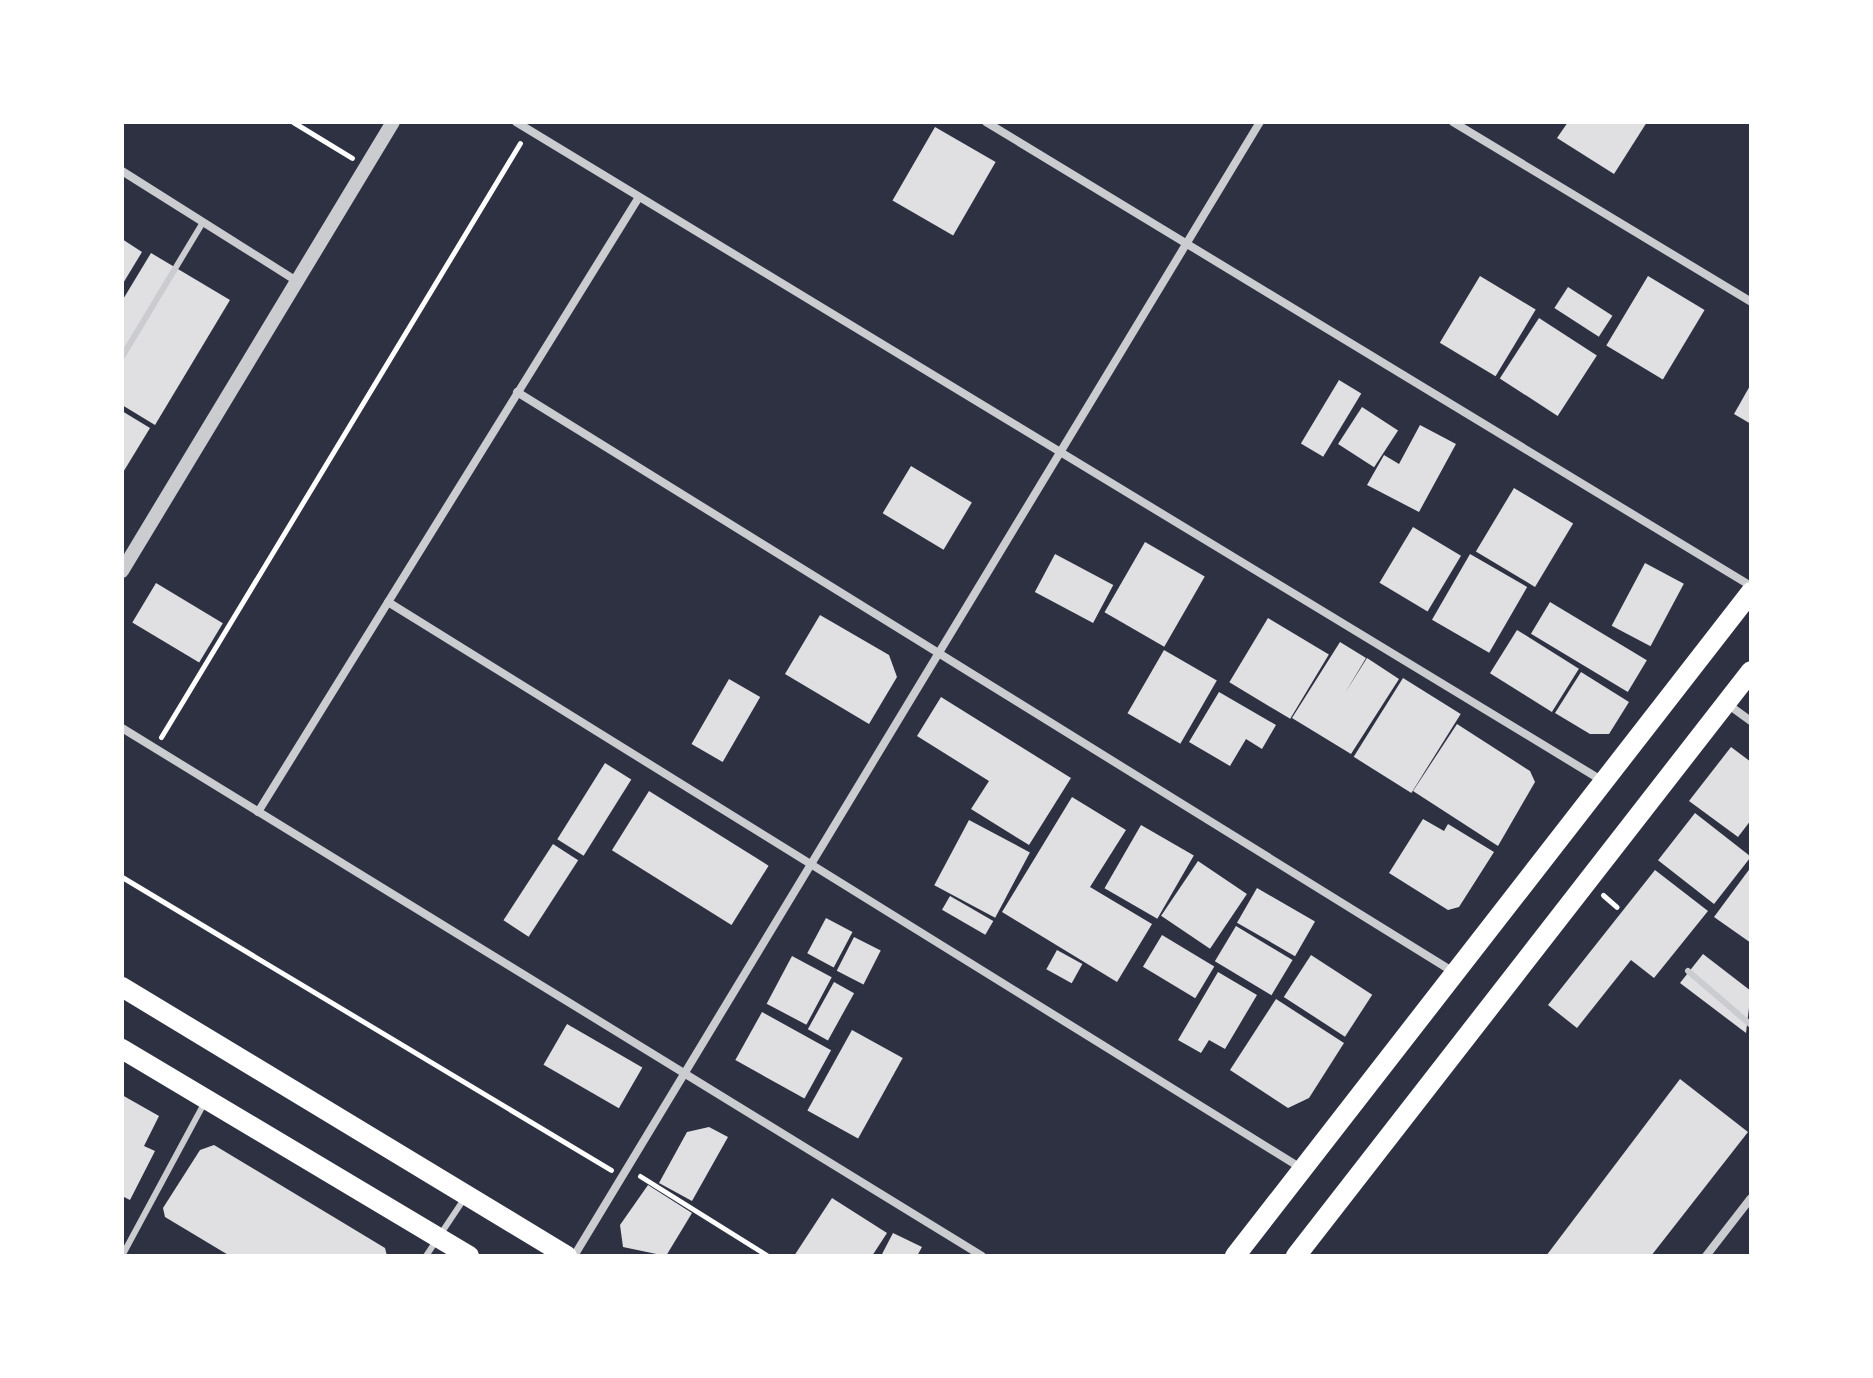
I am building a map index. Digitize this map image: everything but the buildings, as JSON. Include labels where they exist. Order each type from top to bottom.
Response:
[{"type":"main road","points":[[1235,1256],[1751,592]]},
{"type":"main road","points":[[1296,1256],[1751,671]]},
{"type":"main road","points":[[122,987],[567,1256]]},
{"type":"main road","points":[[122,1049],[469,1256]]},
{"type":"street","points":[[122,571],[393,122]]},
{"type":"street","points":[[516,122],[1604,781]]},
{"type":"street","points":[[986,122],[1751,586]]},
{"type":"street","points":[[574,1256],[1260,122]]},
{"type":"street","points":[[1453,122],[1751,302]]},
{"type":"street","points":[[122,171],[297,281]]},
{"type":"street","points":[[258,812],[639,197]]},
{"type":"street","points":[[517,392],[1455,973]]},
{"type":"street","points":[[388,602],[1302,1169]]},
{"type":"street","points":[[1726,703],[1751,721]]},
{"type":"street","points":[[122,728],[982,1256]]},
{"type":"street","points":[[1706,1256],[1751,1198]]},
{"type":"lane","points":[[122,357],[203,222]]},
{"type":"lane","points":[[1688,971],[1751,1025]]},
{"type":"lane","points":[[122,1256],[207,1099]]},
{"type":"lane","points":[[426,1256],[466,1195]]},
{"type":"path","points":[[293,122],[366,166]]},
{"type":"path","points":[[155,748],[528,129]]},
{"type":"path","points":[[122,877],[768,1256]]}]
